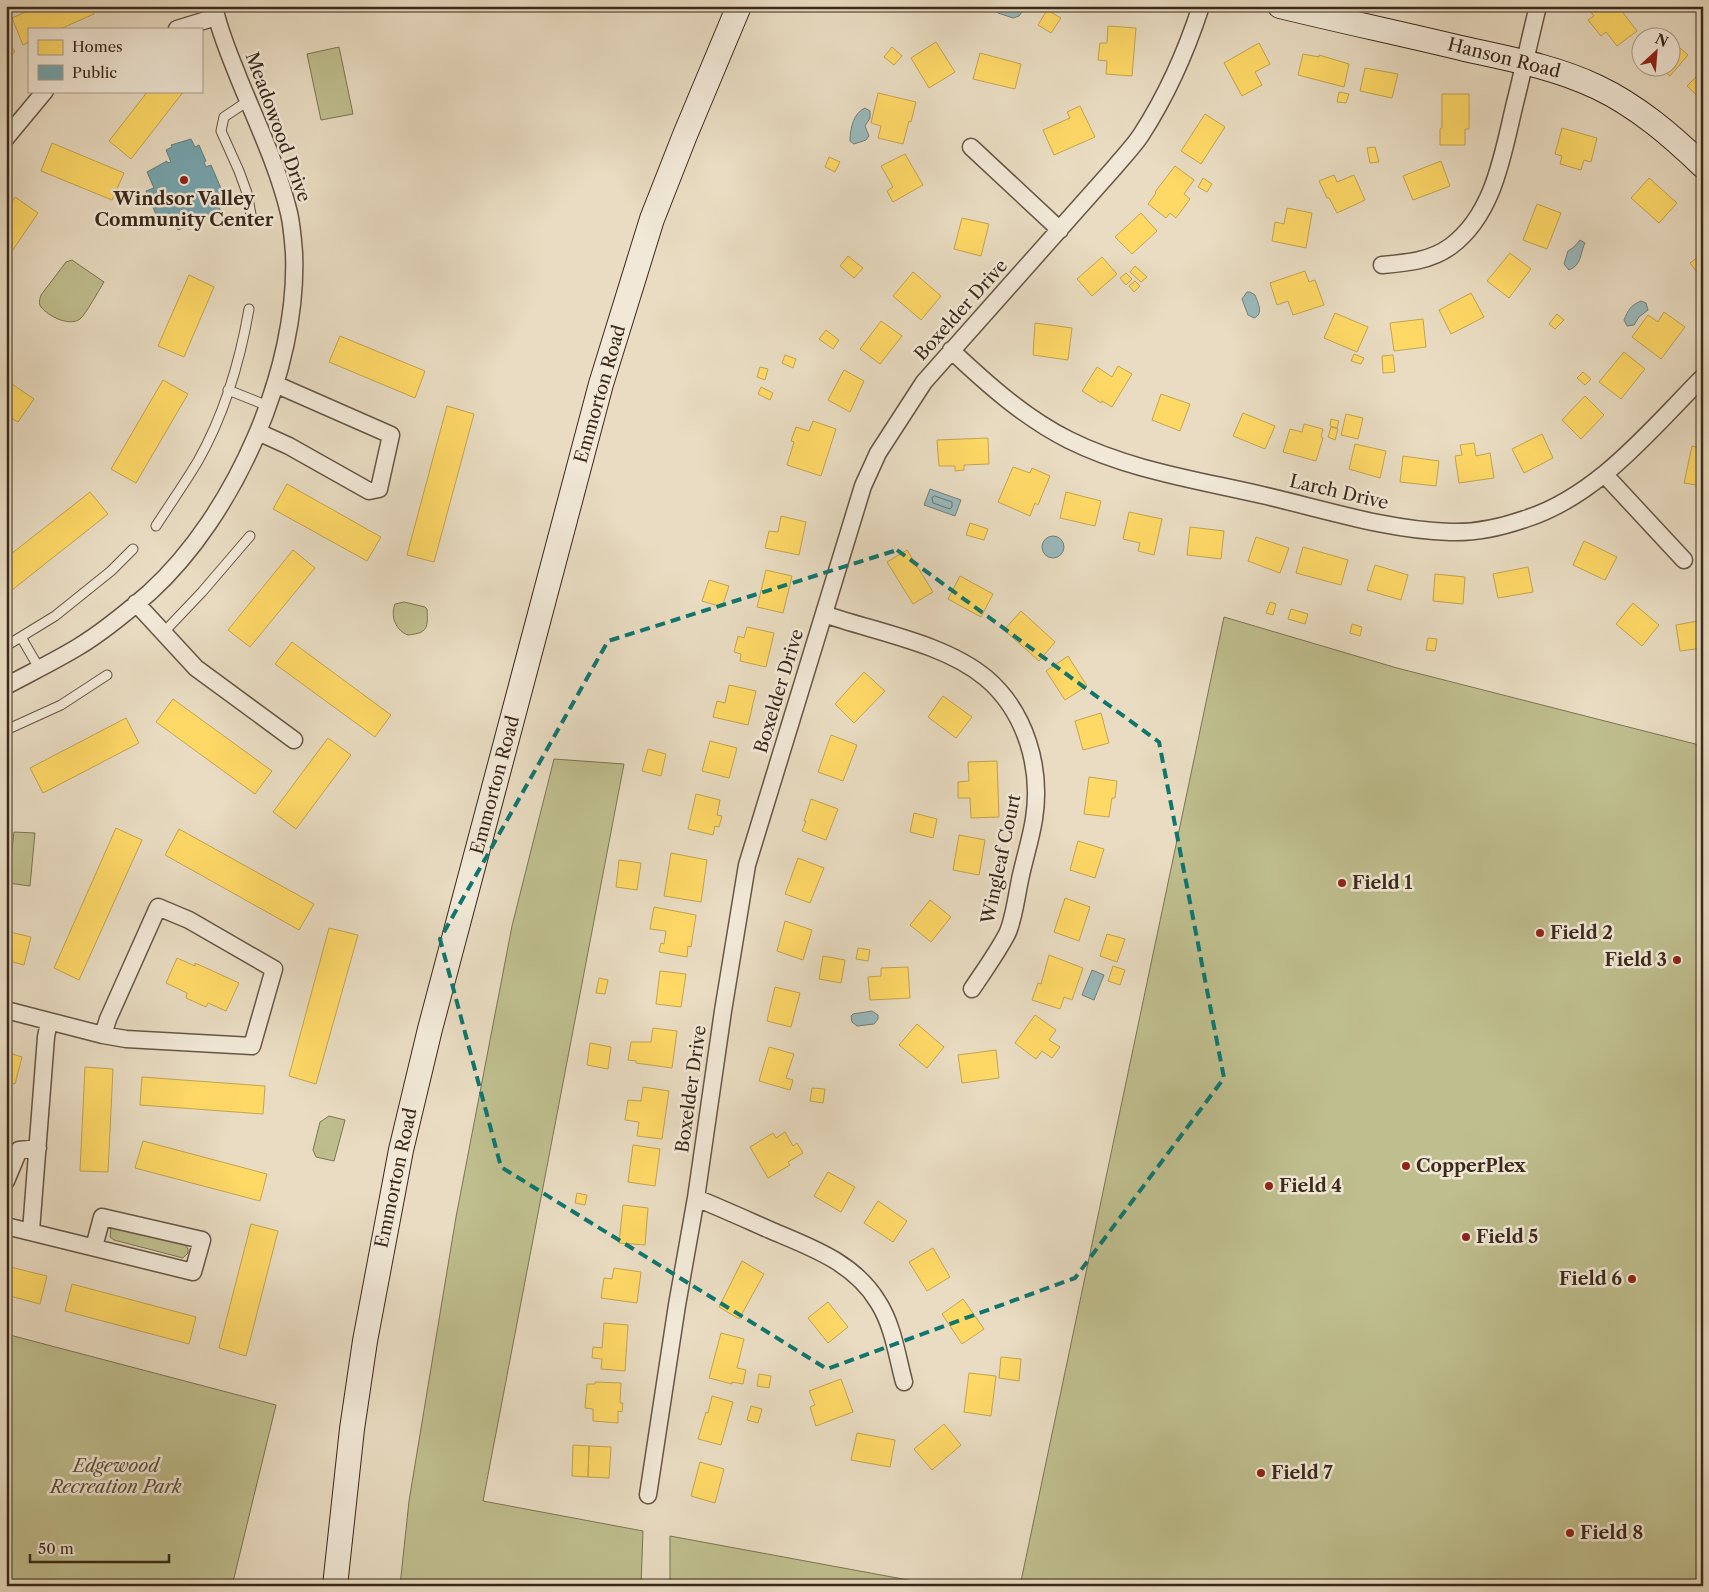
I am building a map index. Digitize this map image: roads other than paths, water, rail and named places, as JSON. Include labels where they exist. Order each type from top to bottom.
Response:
[{"type":"main road","name":"Emmorton Road","points":[[335,1586],[352,1429],[365,1341],[401,1150],[430,1029],[612,348],[652,219],[739,6]]},
{"type":"main road","name":"Hanson Road","points":[[1280,6],[1570,74],[1623,100],[1679,142],[1703,166]]},
{"type":"street","name":"Boxelder Drive","points":[[648,1495],[747,865],[863,486],[878,453],[924,382],[1060,230],[1140,136],[1168,88],[1189,42],[1200,6]]},
{"type":"street","points":[[1382,265],[1414,262],[1433,256],[1450,247],[1464,235],[1485,204],[1499,171],[1538,6]]},
{"type":"street","points":[[179,28],[215,12]]},
{"type":"street","name":"Meadowood Drive","points":[[6,686],[79,646],[113,623],[150,592],[169,572],[202,532],[224,498],[258,432],[275,384],[291,318],[294,289],[293,237],[290,214],[269,151],[215,12]]},
{"type":"street","points":[[6,138],[44,92]]},
{"type":"street","points":[[970,147],[1060,230]]},
{"type":"street","name":"Larch Drive","points":[[951,350],[993,390],[1036,420],[1069,440],[1117,460],[1157,471],[1418,530],[1453,532],[1491,528],[1526,519],[1564,502],[1605,475],[1703,377]]},
{"type":"street","points":[[258,432],[289,446],[369,491],[379,489],[391,435],[275,384]]},
{"type":"street","points":[[1605,475],[1684,560]]},
{"type":"street","points":[[136,603],[196,668],[294,740]]},
{"type":"street","name":"Wingleaf Court","points":[[824,614],[923,645],[956,659],[985,678],[1007,700],[1022,726],[1034,760],[1036,790],[1034,819],[1008,932],[972,989]]},
{"type":"street","points":[[6,1010],[48,1022],[103,1035],[126,1039],[252,1046],[274,969],[190,920],[158,907],[108,1019],[103,1035]]},
{"type":"street","points":[[31,1231],[48,1022]]},
{"type":"street","points":[[6,1181],[19,1150],[38,1148]]},
{"type":"street","points":[[696,1198],[815,1249],[839,1262],[860,1278],[879,1302],[890,1331],[904,1382]]},
{"type":"street","points":[[6,1226],[193,1272],[202,1240],[102,1217],[94,1247]]},
{"type":"lane","points":[[248,101],[224,117],[221,131],[247,193],[252,220]]},
{"type":"lane","points":[[156,526],[198,460],[216,426],[238,363],[249,309]]},
{"type":"lane","points":[[228,390],[268,406]]},
{"type":"lane","points":[[164,632],[202,592],[250,536]]},
{"type":"lane","points":[[6,646],[70,605],[111,571],[132,549]]},
{"type":"lane","points":[[21,637],[39,668]]},
{"type":"lane","points":[[6,730],[61,705],[107,675]]},
{"type":"water","points":[[995,6],[1020,6],[1022,12],[1019,16],[1013,18],[998,13]]},
{"type":"water","points":[[865,108],[870,111],[870,118],[865,126],[869,136],[866,140],[854,144],[850,141],[853,122],[861,110]]},
{"type":"water","points":[[1580,240],[1585,243],[1580,258],[1576,265],[1569,270],[1564,264],[1568,251]]},
{"type":"water","points":[[1247,292],[1255,295],[1259,305],[1259,314],[1254,318],[1248,315],[1242,299]]},
{"type":"water","points":[[1641,301],[1646,303],[1648,310],[1639,317],[1634,325],[1627,326],[1624,320],[1627,313],[1632,306]]},
{"type":"water","points":[[930,489],[961,500],[955,516],[924,505]]},
{"type":"water","points":[[1053,536],[1063,543],[1064,547],[1057,557],[1053,558],[1043,551],[1042,547],[1049,537]]},
{"type":"water","points":[[1092,970],[1104,975],[1094,1000],[1082,995]]},
{"type":"water","points":[[872,1011],[878,1015],[878,1019],[874,1024],[857,1026],[852,1022],[851,1016],[853,1014]]},
{"type":"place","name":"Windsor Valley Community Center","points":[[184,180]]},
{"type":"place","name":"Field 1","points":[[1342,883]]},
{"type":"place","name":"Field 2","points":[[1540,933]]},
{"type":"place","name":"Field 3","points":[[1677,960]]},
{"type":"place","name":"CopperPlex","points":[[1406,1166]]},
{"type":"place","name":"Field 4","points":[[1269,1186]]},
{"type":"place","name":"Field 5","points":[[1466,1237]]},
{"type":"place","name":"Field 6","points":[[1632,1279]]},
{"type":"place","name":"Field 7","points":[[1261,1473]]},
{"type":"place","name":"Field 8","points":[[1570,1533]]},
{"type":"park label","name":"Edgewood Recreation Park","points":[[116,1476]]}]
